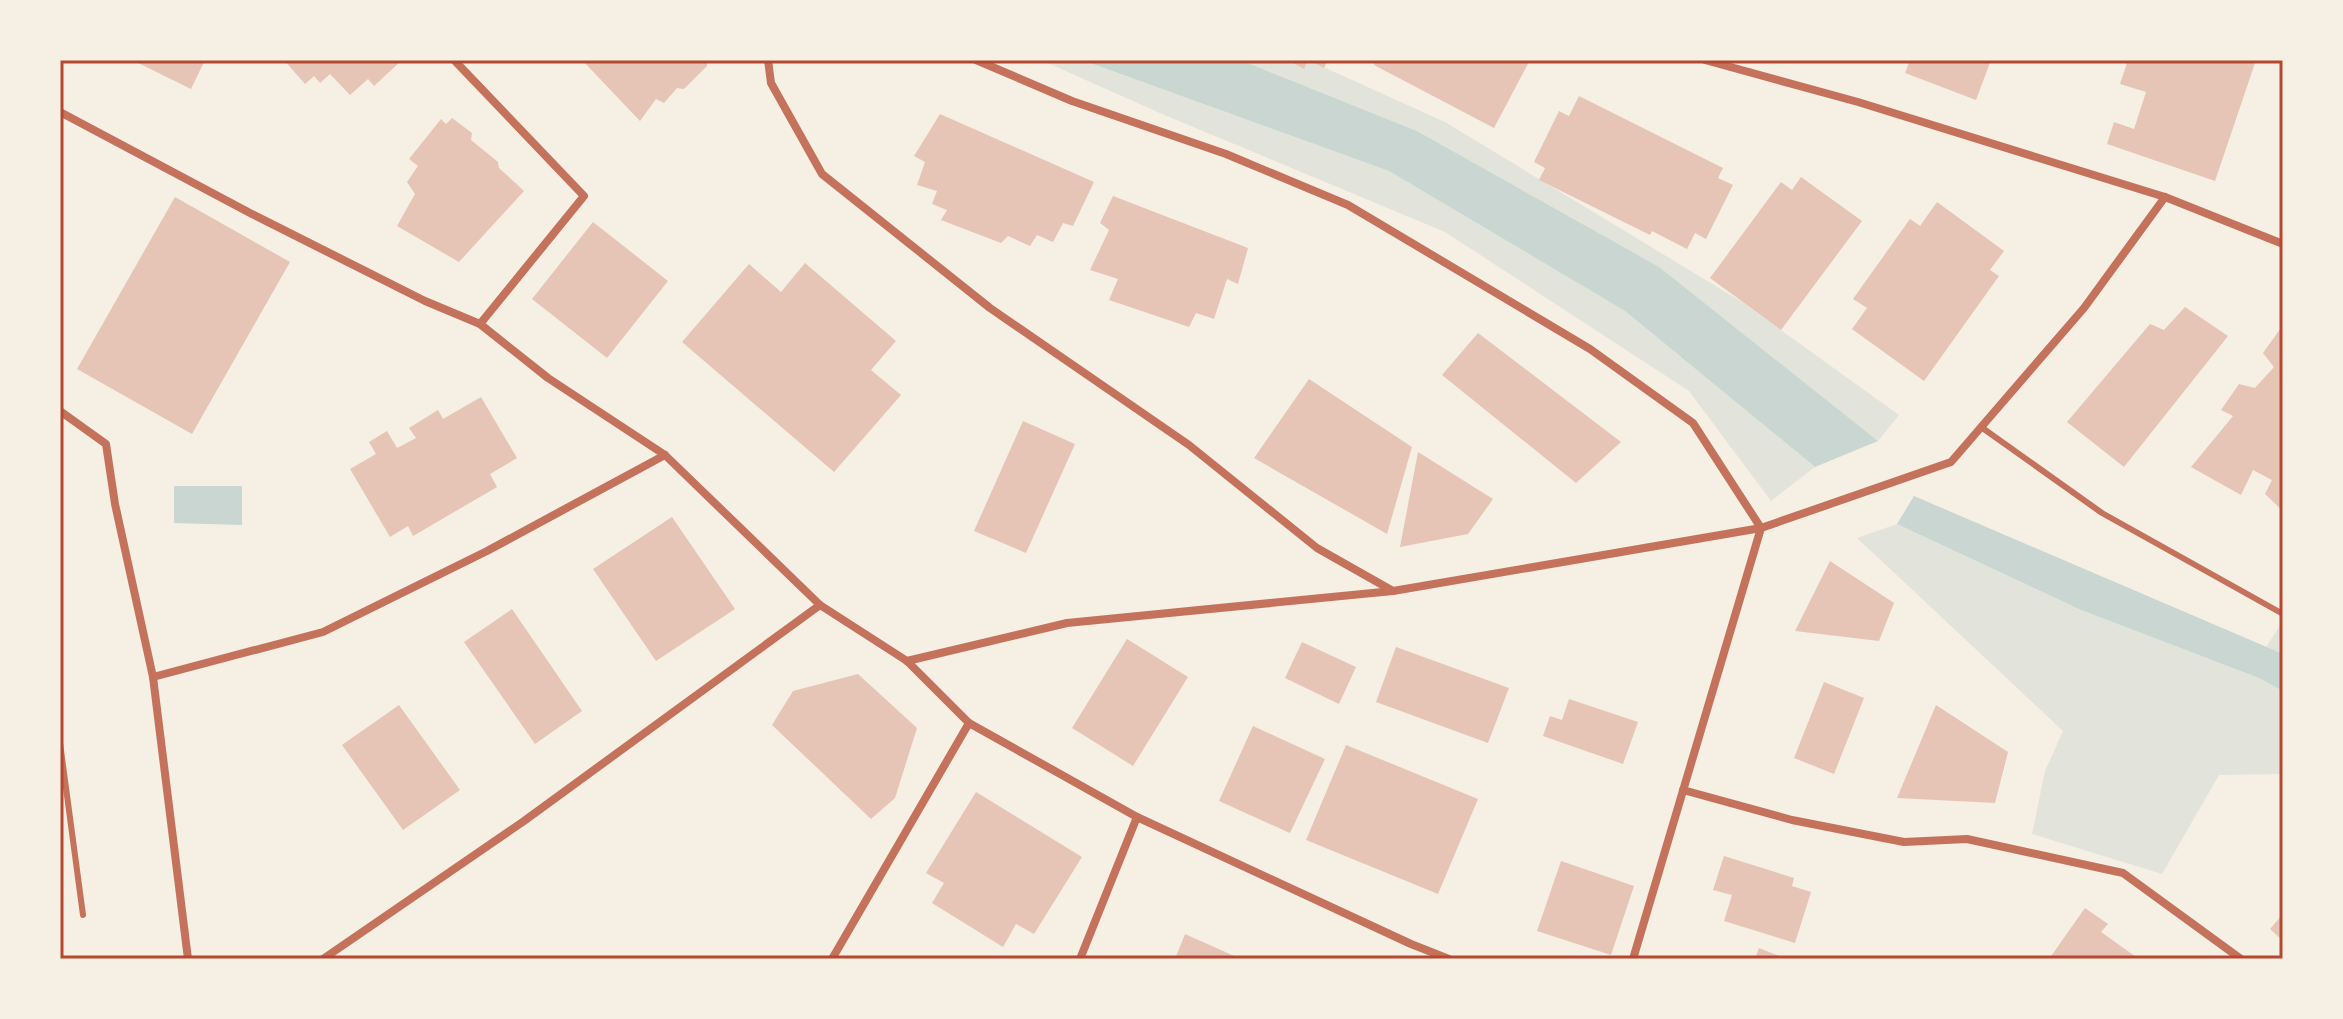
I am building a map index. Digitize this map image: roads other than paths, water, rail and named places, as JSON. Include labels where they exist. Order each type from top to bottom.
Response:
[{"type":"street","points":[[454,60],[584,196],[480,324]]},
{"type":"street","points":[[768,60],[771,83],[822,174],[990,308],[1189,445],[1317,548],[1393,591]]},
{"type":"street","points":[[976,60],[1072,101],[1226,154],[1348,205],[1578,341],[1693,423],[1761,528],[1633,959]]},
{"type":"street","points":[[1705,60],[1858,102],[2165,197],[2283,244]]},
{"type":"street","points":[[60,113],[425,301],[480,324],[548,378],[665,455],[820,605],[907,661],[969,723],[1137,817],[1449,959]]},
{"type":"street","points":[[907,661],[1067,623],[1393,591],[1761,528],[1951,462],[2084,308],[2165,197]]},
{"type":"street","points":[[61,413],[106,444],[115,504],[153,677],[188,959]]},
{"type":"street","points":[[153,677],[323,632],[487,551],[665,455]]},
{"type":"street","points":[[323,959],[524,821],[820,605]]},
{"type":"street","points":[[832,959],[969,723]]},
{"type":"street","points":[[1683,790],[1792,820],[1904,842],[1967,839],[2123,873],[2241,959]]},
{"type":"street","points":[[1080,959],[1137,817]]},
{"type":"lane","points":[[1981,427],[2102,513],[2283,614]]},
{"type":"lane","points":[[60,743],[83,915]]}]
